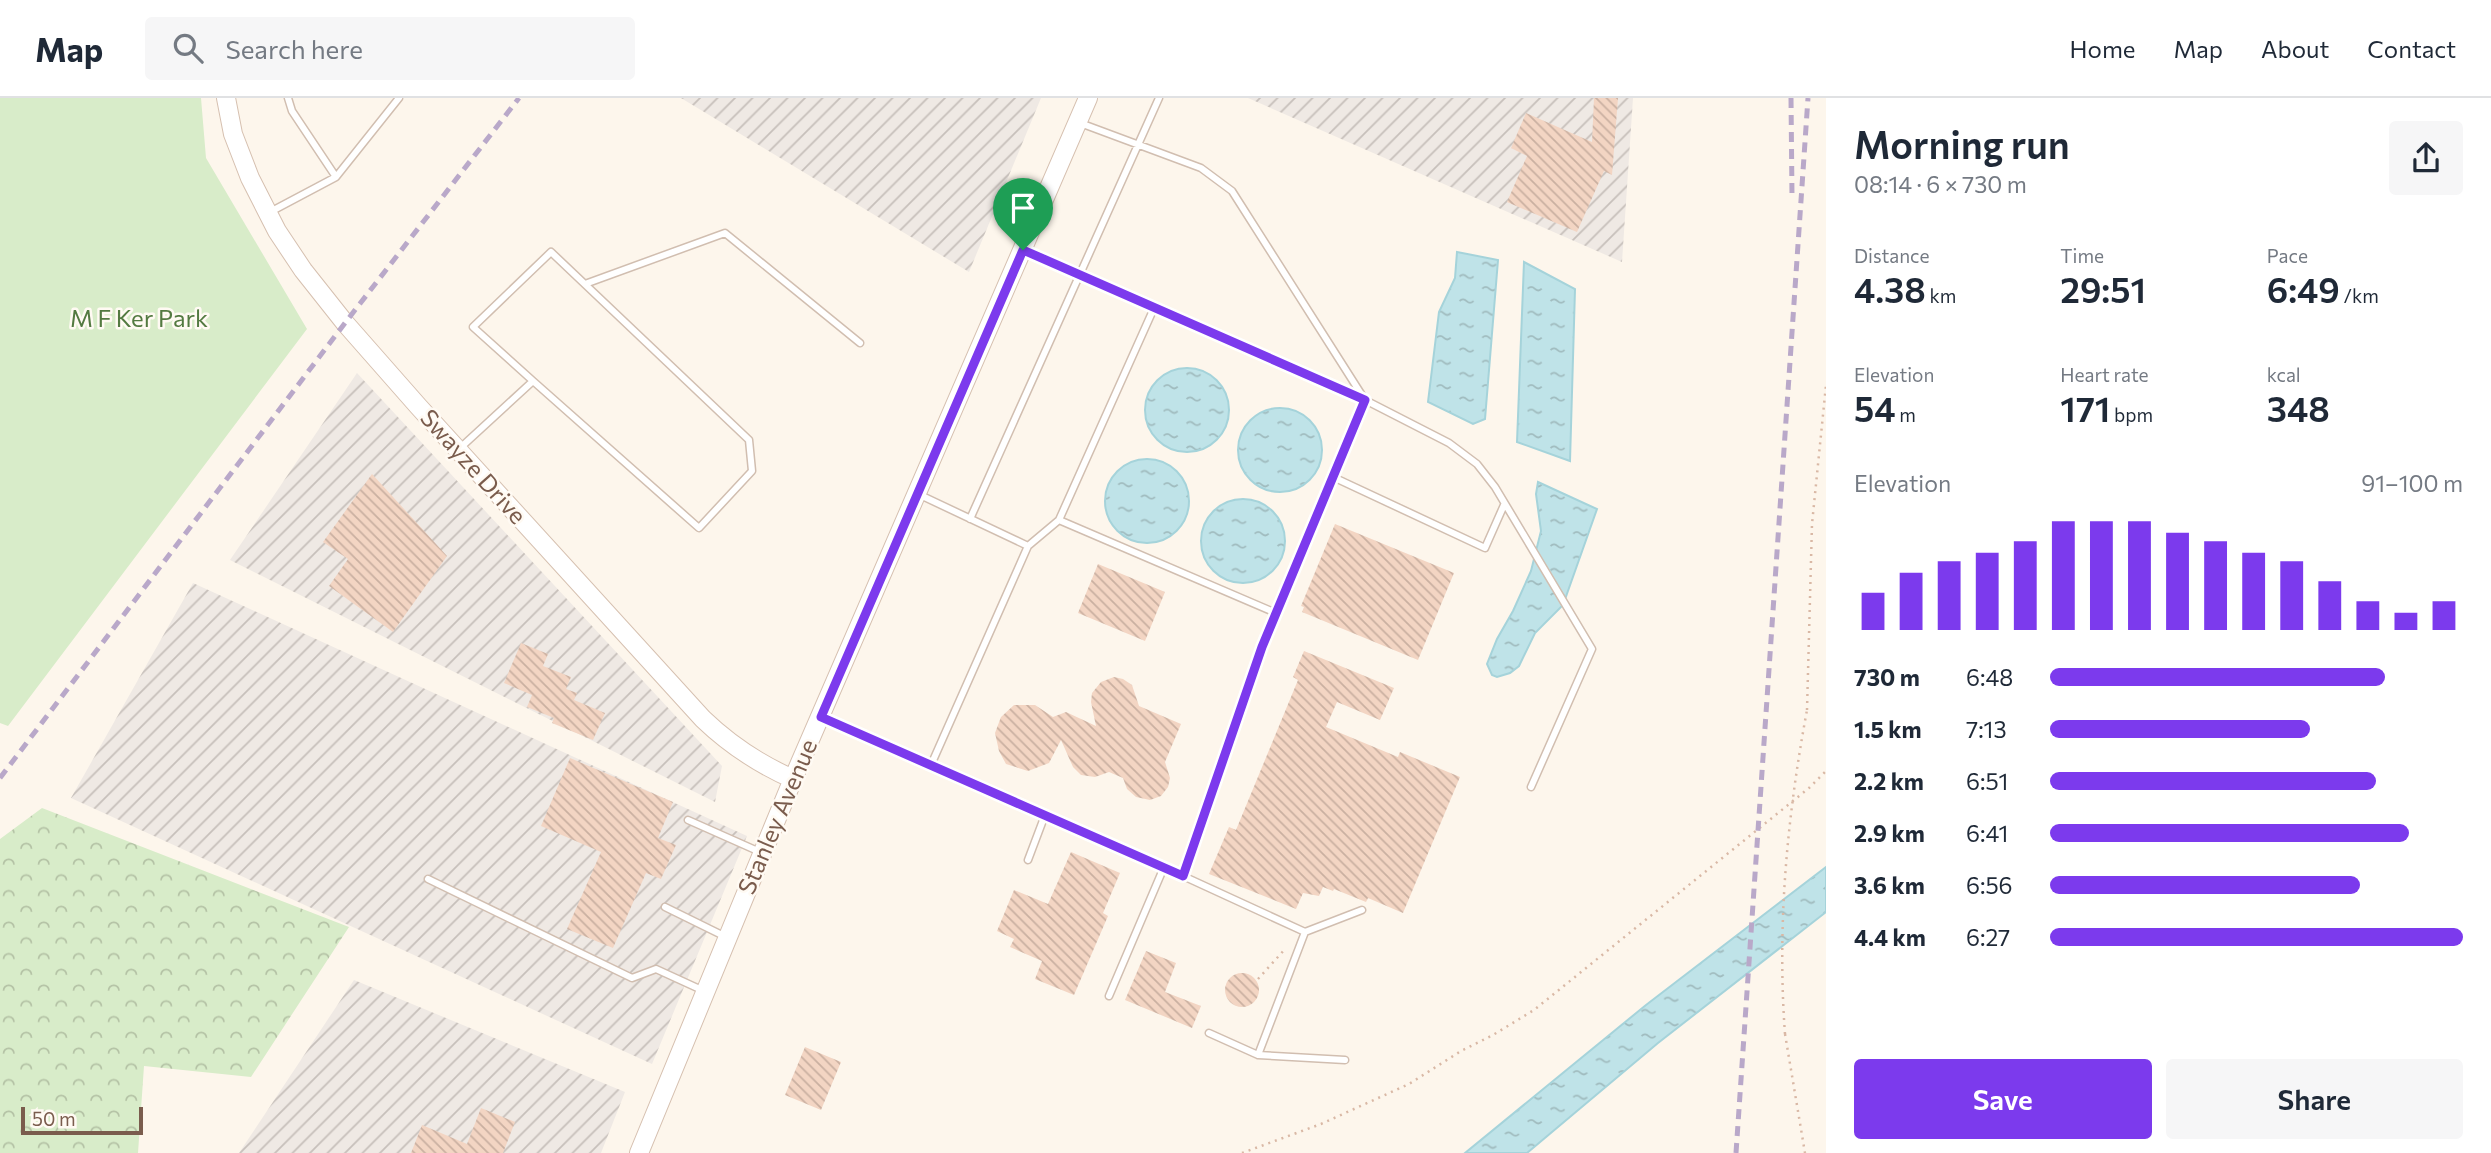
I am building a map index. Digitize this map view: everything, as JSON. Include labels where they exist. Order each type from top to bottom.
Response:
[{"type":"main road","name":"Swayze Drive","points":[[226,98],[233,134],[250,178],[268,213],[303,270],[345,323],[703,719],[725,740],[771,770],[793,779]]},
{"type":"main road","name":"Stanley Avenue","points":[[639,1153],[793,779],[1088,98]]},
{"type":"lane","points":[[288,98],[292,111],[336,177]]},
{"type":"lane","points":[[268,213],[336,177],[399,98]]},
{"type":"lane","points":[[970,519],[1159,98]]},
{"type":"lane","points":[[1078,122],[1201,168],[1232,191],[1365,400]]},
{"type":"lane","points":[[585,284],[726,233],[860,343]]},
{"type":"lane","points":[[1023,250],[1365,400],[1449,443],[1478,464],[1495,487],[1592,649],[1531,787]]},
{"type":"lane","points":[[551,252],[749,440],[752,471],[698,528],[533,381],[473,327],[551,252]]},
{"type":"lane","points":[[931,765],[1028,546],[1059,520],[1154,308]]},
{"type":"lane","points":[[457,450],[533,381]]},
{"type":"lane","points":[[1183,876],[1262,647],[1365,400]]},
{"type":"lane","points":[[1333,477],[1485,548],[1504,505]]},
{"type":"lane","points":[[916,494],[1028,546]]},
{"type":"lane","points":[[1059,520],[1276,613]]},
{"type":"lane","points":[[821,717],[1306,932],[1362,910]]},
{"type":"lane","points":[[1028,860],[1045,815]]},
{"type":"lane","points":[[688,820],[763,853]]},
{"type":"lane","points":[[1109,996],[1164,867]]},
{"type":"lane","points":[[428,879],[632,978],[656,969],[706,992]]},
{"type":"lane","points":[[665,907],[727,937]]},
{"type":"lane","points":[[1258,1055],[1306,932]]},
{"type":"lane","points":[[1209,1033],[1258,1055],[1345,1060]]},
{"type":"path","points":[[1805,1153],[1785,1034],[1781,976],[1787,843],[1807,709],[1812,524],[1826,385]]},
{"type":"path","points":[[1242,1153],[1321,1124],[1409,1084],[1534,1010],[1809,789],[1826,771]]},
{"type":"path","points":[[1258,979],[1285,948],[1300,947]]},
{"type":"shaded area","points":[[681,98],[1041,98],[969,272]]},
{"type":"shaded area","points":[[1248,98],[1633,98],[1622,262]]},
{"type":"shaded area","points":[[357,373],[722,766],[715,802],[230,560]]},
{"type":"shaded area","points":[[193,583],[747,836],[652,1064],[71,798]]},
{"type":"shaded area","points":[[354,980],[625,1092],[601,1153],[239,1153]]},
{"type":"green space","name":"M F Ker Park","points":[[0,98],[201,98],[206,158],[307,329],[8,726],[0,723]]},
{"type":"green space","points":[[42,808],[349,927],[251,1077],[144,1066],[138,1153],[0,1153],[0,839]]},
{"type":"water","points":[[1457,252],[1498,260],[1485,419],[1473,424],[1428,402],[1439,312],[1455,278]]},
{"type":"water","points":[[1524,262],[1575,289],[1570,461],[1517,442]]},
{"type":"water","points":[[1187,368],[1203,371],[1217,380],[1226,394],[1229,410],[1226,426],[1217,440],[1203,449],[1187,452],[1171,449],[1157,440],[1148,426],[1145,410],[1148,394],[1157,380],[1171,371]]},
{"type":"water","points":[[1280,408],[1296,411],[1310,420],[1319,434],[1322,450],[1319,466],[1310,480],[1296,489],[1280,492],[1264,489],[1250,480],[1241,466],[1238,450],[1241,434],[1250,420],[1264,411]]},
{"type":"water","points":[[1147,459],[1163,462],[1177,471],[1186,485],[1189,501],[1186,517],[1177,531],[1163,540],[1147,543],[1131,540],[1117,531],[1108,517],[1105,501],[1108,485],[1117,471],[1131,462]]},
{"type":"water","points":[[1538,482],[1597,509],[1563,605],[1535,633],[1519,666],[1510,673],[1497,677],[1492,675],[1487,664],[1531,571],[1541,531],[1536,494]]},
{"type":"water","points":[[1243,499],[1259,502],[1273,511],[1282,525],[1285,541],[1282,557],[1273,571],[1259,580],[1243,583],[1227,580],[1213,571],[1204,557],[1201,541],[1204,525],[1213,511],[1227,502]]},
{"type":"water","points":[[1826,867],[1826,912],[1658,1043],[1527,1153],[1465,1153],[1646,1005]]},
{"type":"building","points":[[1594,98],[1618,98],[1612,175],[1604,171],[1577,232],[1507,202],[1527,156],[1511,148],[1526,113],[1592,142]]},
{"type":"building","points":[[372,474],[447,556],[393,632],[329,586],[348,559],[323,542]]},
{"type":"building","points":[[1335,524],[1454,573],[1418,660],[1302,612],[1304,607],[1301,606]]},
{"type":"building","points":[[1098,564],[1165,592],[1145,641],[1078,613]]},
{"type":"building","points":[[521,643],[548,654],[543,666],[571,677],[566,689],[577,693],[574,700],[605,713],[593,740],[552,723],[554,718],[527,707],[532,695],[504,683]]},
{"type":"building","points":[[1304,651],[1394,688],[1380,720],[1337,702],[1326,727],[1398,757],[1400,752],[1460,777],[1403,913],[1368,898],[1366,902],[1323,887],[1319,896],[1303,893],[1296,909],[1209,874],[1229,827],[1236,830],[1298,680],[1293,677]]},
{"type":"building","points":[[1114,677],[1132,685],[1139,706],[1181,724],[1165,762],[1170,778],[1168,787],[1161,796],[1150,800],[1136,797],[1127,789],[1123,778],[1109,772],[1095,777],[1081,775],[1073,767],[1061,740],[1049,763],[1028,771],[1006,764],[999,751],[995,733],[1001,717],[1014,705],[1035,705],[1053,717],[1066,712],[1096,726],[1092,693],[1101,682]]},
{"type":"building","points":[[570,758],[673,802],[658,838],[676,845],[661,879],[646,873],[613,948],[567,929],[601,852],[541,826]]},
{"type":"building","points":[[1071,852],[1120,873],[1103,913],[1108,916],[1074,995],[1035,979],[1042,961],[1010,947],[1014,939],[997,931],[1014,890],[1048,904]]},
{"type":"building","points":[[1146,951],[1176,963],[1165,992],[1201,1006],[1192,1028],[1125,1000]]},
{"type":"building","points":[[1242,973],[1254,978],[1259,990],[1254,1002],[1242,1007],[1230,1002],[1225,990],[1230,978]]},
{"type":"building","points":[[805,1047],[841,1062],[821,1110],[785,1095]]},
{"type":"building","points":[[481,1108],[515,1122],[503,1153],[411,1153],[422,1125],[467,1144]]},
{"type":"railway","points":[[0,778],[519,98]]},
{"type":"railway","points":[[1791,98],[1792,196]]},
{"type":"railway","points":[[1736,1153],[1808,98]]},
{"type":"route","points":[[1023,250],[1365,400],[1262,647],[1183,876],[821,717],[1023,250]]}]
